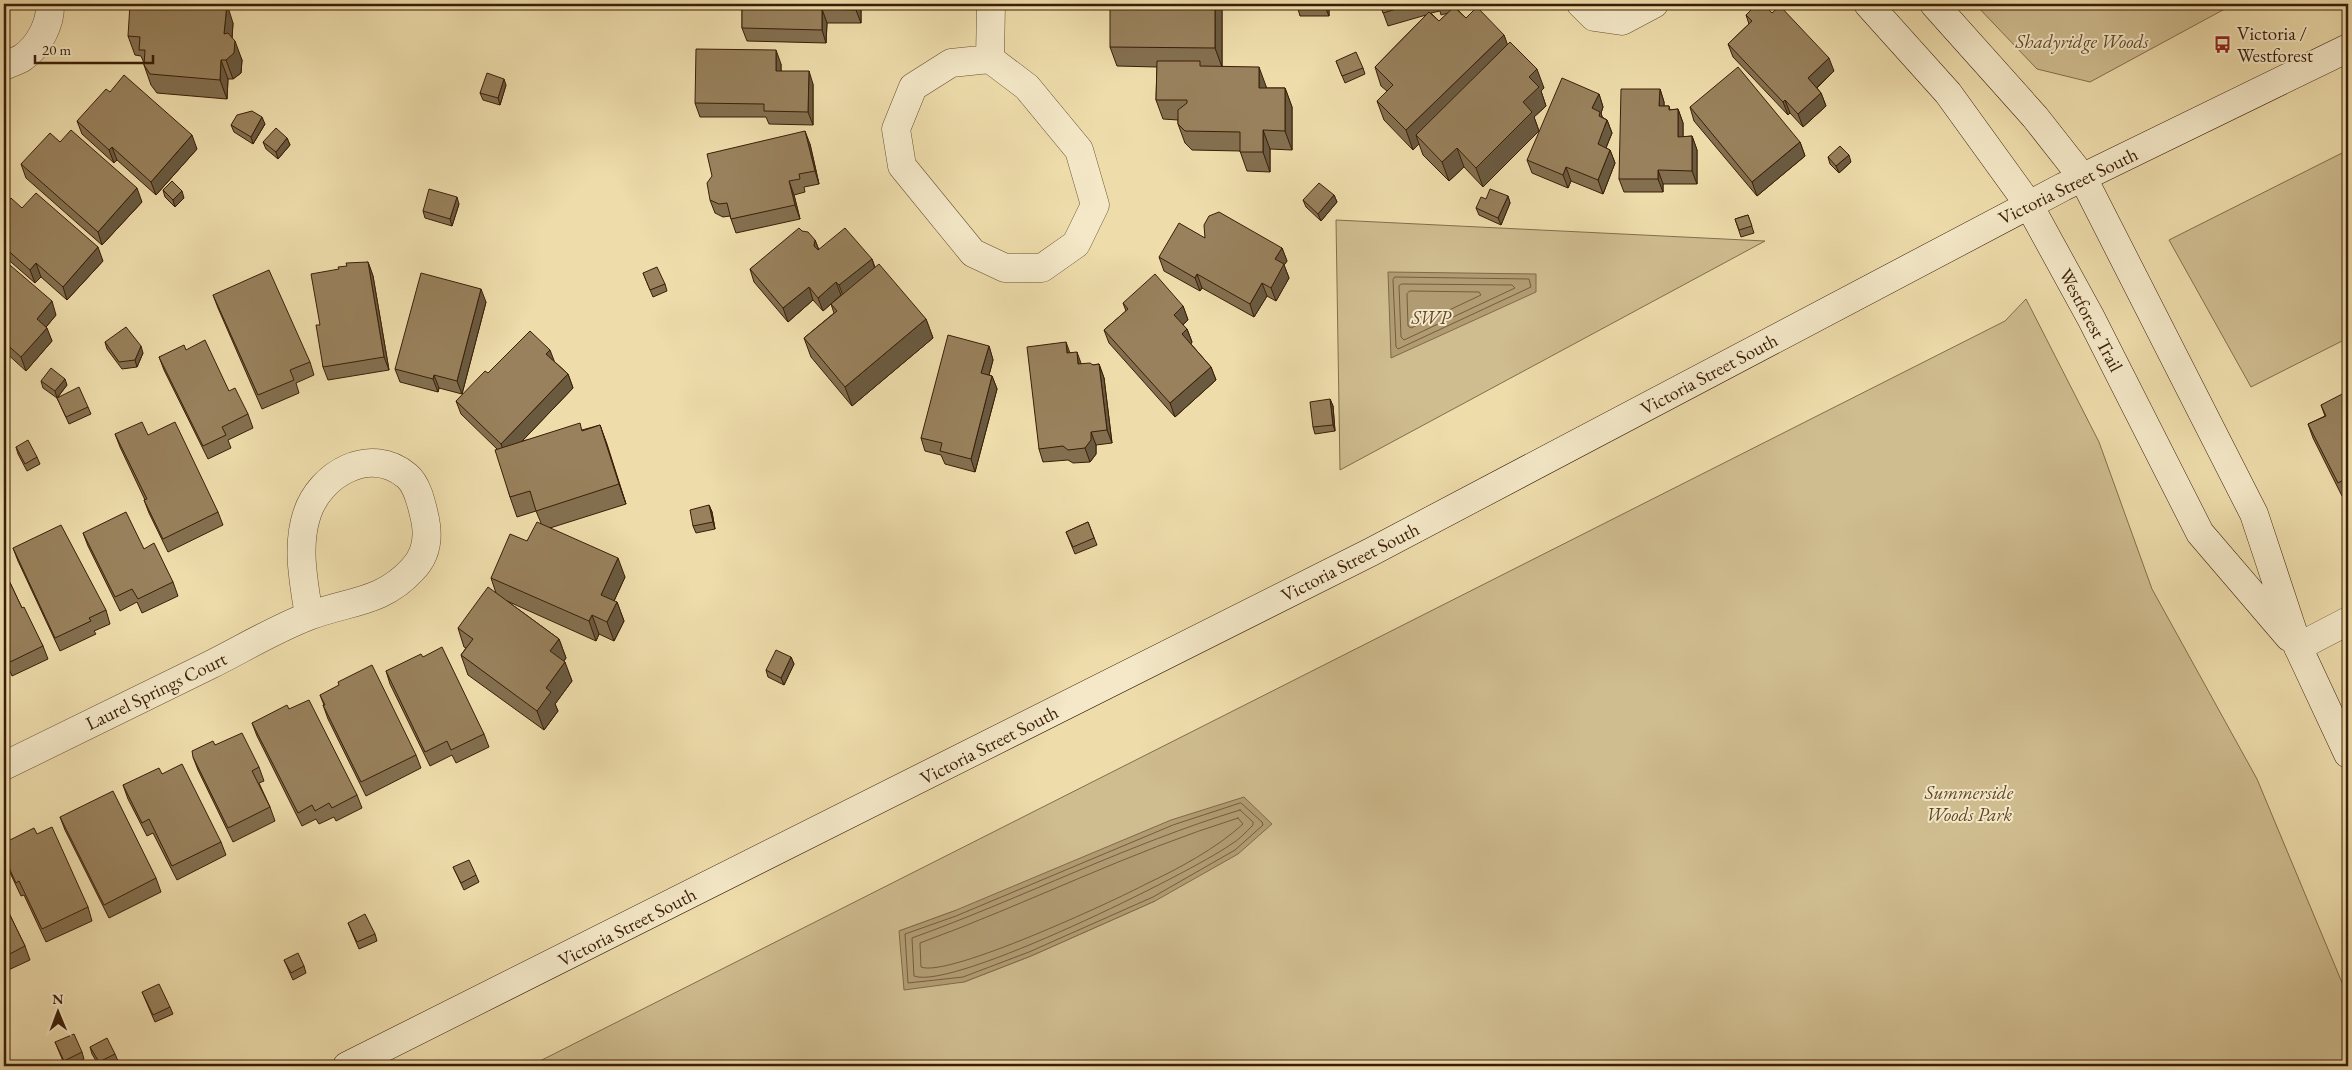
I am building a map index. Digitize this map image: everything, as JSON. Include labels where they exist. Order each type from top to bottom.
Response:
[{"type":"street","points":[[4,66],[22,58],[40,40],[50,12],[50,4]]},
{"type":"street","points":[[990,59],[991,4]]},
{"type":"street","points":[[1581,4],[1594,17],[1622,21],[1654,4]]},
{"type":"street","name":"Westforest Trail","points":[[1868,4],[1948,93],[2029,205],[2091,318],[2200,533],[2298,647]]},
{"type":"street","name":"Westforest Trail","points":[[1934,4],[2035,117],[2083,178],[2254,514],[2298,647],[2348,754]]},
{"type":"street","name":"Victoria Street South","points":[[347,1066],[1371,552],[2029,205],[2348,48]]},
{"type":"street","points":[[990,59],[1027,87],[1079,150],[1095,205],[1076,244],[1042,268],[1005,268],[973,253],[902,166],[896,129],[913,88],[951,63],[990,59]]},
{"type":"street","name":"Laurel Springs Court","points":[[4,766],[309,616],[365,600],[399,584],[420,562],[428,534],[422,503],[408,477],[388,466],[365,463],[343,469],[323,484],[307,513],[301,544],[303,577],[309,616]]},
{"type":"street","points":[[2298,647],[2348,620]]},
{"type":"green space","name":"Shadyridge Woods","points":[[1975,4],[2234,4],[2090,82],[2037,69]]},
{"type":"green space","points":[[2348,150],[2348,338],[2251,387],[2169,240]]},
{"type":"green space","name":"SWP","points":[[1336,220],[1765,241],[1340,470]]},
{"type":"green space","name":"Summerside Woods Park","points":[[2026,299],[2099,442],[2152,589],[2257,779],[2348,997],[2348,1066],[530,1066],[2005,321]],"holes":[[[1155,901],[1031,956],[964,982],[899,931],[954,911]]]},
{"type":"water","points":[[1388,272],[1536,274],[1536,292],[1391,358]]},
{"type":"water","points":[[1244,797],[1272,824],[1238,854],[1155,901],[1031,956],[964,982],[904,990],[899,931],[954,911],[1171,820]]},
{"type":"building","points":[[130,4],[227,4],[224,34],[228,33],[235,41],[234,53],[226,60],[221,60],[220,80],[150,74],[144,65],[145,50],[139,50],[140,37],[128,36]]},
{"type":"building","points":[[742,4],[856,4],[856,10],[822,9],[822,30],[742,28]]},
{"type":"building","points":[[1110,4],[1215,4],[1215,48],[1110,47]]},
{"type":"building","points":[[1298,4],[1326,4],[1326,9],[1298,9]]},
{"type":"building","points":[[1380,4],[1413,4],[1383,13]]},
{"type":"building","points":[[1757,4],[1764,4],[1772,13],[1780,6],[1829,58],[1808,78],[1821,93],[1798,114],[1785,100],[1783,102],[1728,44],[1752,21],[1746,15]]},
{"type":"building","points":[[1454,7],[1466,18],[1477,7],[1504,35],[1406,130],[1377,101],[1393,85],[1375,67],[1429,12],[1439,21]]},
{"type":"building","points":[[1510,42],[1537,69],[1529,77],[1539,87],[1523,102],[1532,112],[1476,168],[1457,148],[1442,162],[1416,135]]},
{"type":"building","points":[[696,49],[776,50],[776,71],[809,71],[808,112],[764,111],[764,104],[695,103]]},
{"type":"building","points":[[1356,52],[1363,68],[1342,76],[1336,61]]},
{"type":"building","points":[[1157,61],[1200,61],[1200,66],[1259,67],[1259,88],[1285,88],[1285,131],[1263,130],[1263,152],[1240,152],[1240,132],[1185,131],[1178,124],[1178,110],[1187,103],[1187,100],[1156,100]]},
{"type":"building","points":[[1738,67],[1800,142],[1752,182],[1690,107]]},
{"type":"building","points":[[487,73],[504,79],[498,98],[480,93]]},
{"type":"building","points":[[124,75],[192,135],[151,182],[112,147],[109,150],[77,121],[106,89],[110,92]]},
{"type":"building","points":[[1562,78],[1599,94],[1592,108],[1600,112],[1599,116],[1607,120],[1598,144],[1610,150],[1598,180],[1566,167],[1563,175],[1527,160]]},
{"type":"building","points":[[1621,89],[1660,89],[1659,106],[1669,106],[1669,110],[1678,109],[1678,137],[1692,136],[1692,171],[1658,170],[1658,179],[1619,179]]},
{"type":"building","points":[[252,111],[262,117],[251,137],[231,125],[237,115]]},
{"type":"building","points":[[276,128],[287,138],[276,152],[263,142]]},
{"type":"building","points":[[71,130],[137,188],[98,232],[21,164],[50,133],[60,142]]},
{"type":"building","points":[[805,131],[815,171],[799,174],[800,179],[789,181],[795,205],[731,219],[727,203],[719,204],[710,200],[707,183],[712,176],[707,154]]},
{"type":"building","points":[[1840,146],[1849,155],[1836,166],[1828,157]]},
{"type":"building","points":[[172,181],[182,191],[173,200],[163,190]]},
{"type":"building","points":[[1319,183],[1334,195],[1318,214],[1303,200]]},
{"type":"building","points":[[429,189],[457,197],[450,219],[423,211]]},
{"type":"building","points":[[1490,189],[1508,196],[1498,218],[1476,208],[1481,197],[1486,199]]},
{"type":"building","points":[[36,193],[98,247],[63,287],[36,263],[30,270],[4,247],[4,207],[11,198],[22,208]]},
{"type":"building","points":[[1219,212],[1282,248],[1275,259],[1284,264],[1271,288],[1262,283],[1250,304],[1197,274],[1195,278],[1159,257],[1179,223],[1205,238],[1204,225],[1209,216]]},
{"type":"building","points":[[1748,215],[1752,226],[1739,230],[1735,219]]},
{"type":"building","points":[[799,228],[802,231],[808,232],[815,240],[814,246],[818,250],[845,228],[872,259],[839,285],[836,282],[818,298],[809,287],[783,308],[750,269]]},
{"type":"building","points":[[4,260],[52,301],[37,319],[47,328],[21,357],[4,342]]},
{"type":"building","points":[[368,262],[384,357],[323,367],[316,325],[320,325],[311,274],[339,269],[338,267],[347,266],[346,263]]},
{"type":"building","points":[[879,264],[926,319],[845,387],[804,338],[837,311],[831,304]]},
{"type":"building","points":[[657,267],[665,284],[650,290],[643,273]]},
{"type":"building","points":[[269,270],[310,362],[290,370],[294,380],[258,395],[213,295]]},
{"type":"building","points":[[421,273],[481,289],[457,381],[434,375],[433,379],[395,369]]},
{"type":"building","points":[[1155,274],[1183,306],[1174,315],[1187,329],[1182,334],[1211,367],[1170,403],[1104,330],[1128,309],[1123,303]]},
{"type":"building","points":[[126,327],[141,346],[135,360],[119,362],[105,342]]},
{"type":"building","points":[[530,331],[550,350],[546,354],[568,374],[501,444],[456,401],[485,371],[488,373]]},
{"type":"building","points":[[948,335],[989,346],[981,373],[992,376],[971,459],[940,451],[942,443],[921,438]]},
{"type":"building","points":[[205,340],[229,391],[235,388],[248,414],[222,427],[226,435],[203,446],[159,357],[184,345],[186,350]]},
{"type":"building","points":[[1066,342],[1067,353],[1077,352],[1078,364],[1099,364],[1107,430],[1091,432],[1091,440],[1085,448],[1068,450],[1063,446],[1039,449],[1027,347]]},
{"type":"building","points":[[51,368],[65,379],[55,391],[41,381]]},
{"type":"building","points":[[79,387],[88,407],[66,417],[57,398]]},
{"type":"building","points":[[2346,392],[2348,396],[2348,481],[2347,478],[2338,483],[2308,424],[2326,416],[2321,405]]},
{"type":"building","points":[[1330,399],[1333,425],[1313,427],[1310,402]]},
{"type":"building","points":[[142,422],[148,435],[175,422],[218,512],[163,539],[144,500],[147,499],[115,434]]},
{"type":"building","points":[[580,423],[582,431],[600,425],[619,484],[536,511],[530,491],[510,497],[495,450]]},
{"type":"building","points":[[28,440],[37,457],[25,464],[16,447]]},
{"type":"building","points":[[709,505],[713,522],[693,526],[690,510]]},
{"type":"building","points":[[126,512],[144,549],[154,543],[173,582],[138,599],[132,589],[115,597],[83,533]]},
{"type":"building","points":[[537,522],[618,558],[601,595],[617,602],[607,622],[592,615],[589,621],[491,578],[510,534],[527,541]]},
{"type":"building","points":[[1088,522],[1094,538],[1073,547],[1066,532]]},
{"type":"building","points":[[61,525],[106,610],[89,618],[91,621],[55,638],[13,548]]},
{"type":"building","points":[[4,570],[43,646],[8,663],[4,656]]},
{"type":"building","points":[[488,587],[559,639],[550,651],[565,662],[546,688],[551,692],[537,711],[461,655],[473,639],[458,628]]},
{"type":"building","points":[[442,647],[484,734],[451,750],[447,741],[425,752],[386,671],[421,654],[423,657]]},
{"type":"building","points":[[776,650],[791,657],[781,678],[766,670]]},
{"type":"building","points":[[372,665],[416,755],[361,782],[323,705],[325,705],[320,695],[339,685],[338,682]]},
{"type":"building","points":[[309,700],[357,795],[332,808],[329,803],[315,811],[312,805],[298,813],[252,723],[287,705],[289,709]]},
{"type":"building","points":[[242,733],[259,767],[252,771],[270,807],[228,828],[193,757],[192,751],[213,741],[215,745]]},
{"type":"building","points":[[182,764],[221,842],[172,866],[149,819],[142,823],[123,785],[159,768],[162,774]]},
{"type":"building","points":[[113,791],[156,878],[104,905],[60,817]]},
{"type":"building","points":[[52,827],[88,907],[42,929],[19,881],[16,883],[4,857],[4,843],[34,828],[37,834]]},
{"type":"building","points":[[469,860],[476,875],[461,883],[453,867]]},
{"type":"building","points":[[4,903],[25,946],[4,957]]},
{"type":"building","points":[[365,914],[375,934],[357,942],[348,923]]},
{"type":"building","points":[[298,953],[304,966],[291,973],[284,960]]},
{"type":"building","points":[[159,984],[170,1007],[153,1015],[142,992]]},
{"type":"building","points":[[74,1034],[82,1052],[64,1061],[55,1042]]},
{"type":"building","points":[[107,1038],[115,1054],[99,1062],[90,1047]]},
{"type":"place","name":"Victoria / Westforest","points":[[2223,44]]}]
